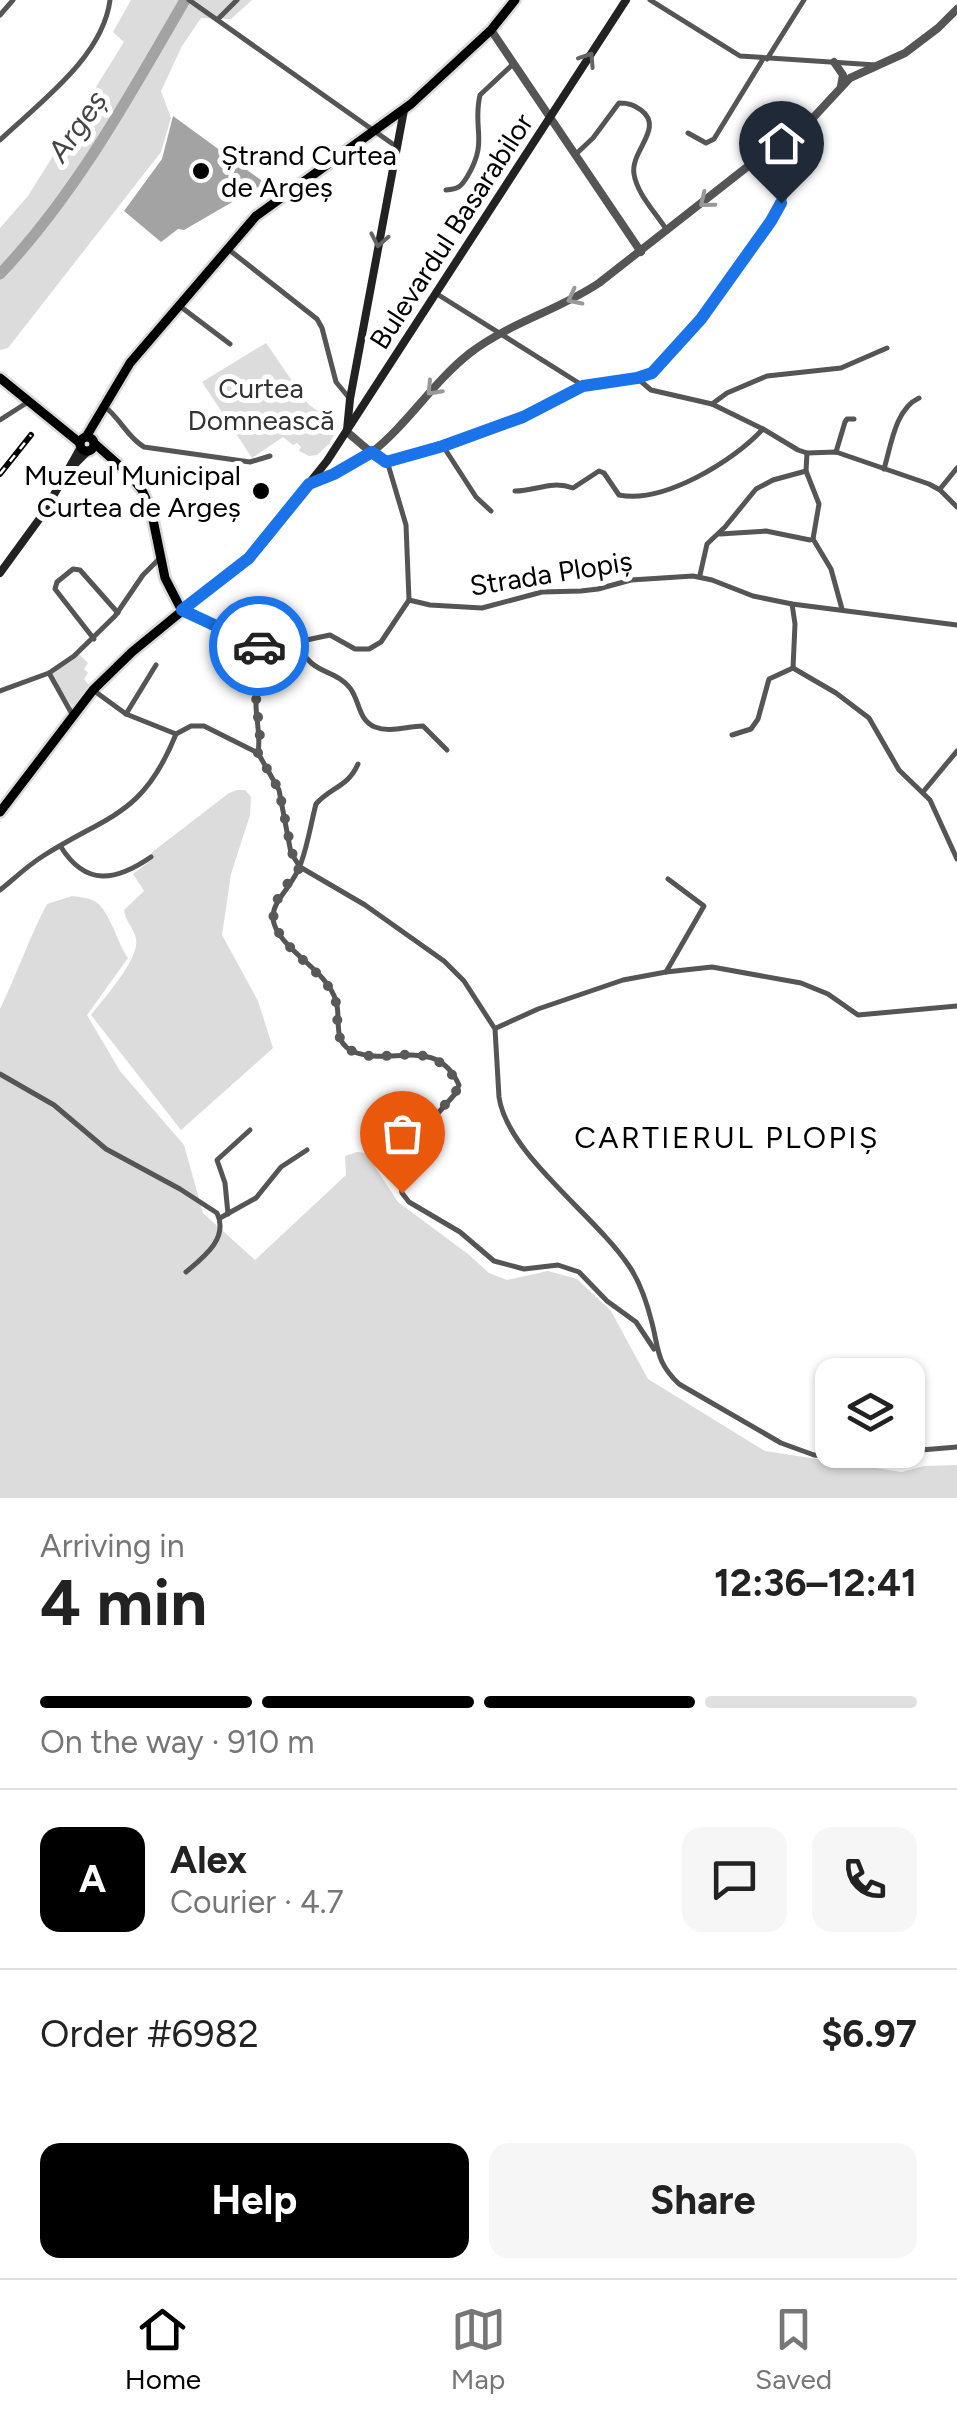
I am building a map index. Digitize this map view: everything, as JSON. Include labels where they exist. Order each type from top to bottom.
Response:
[{"type":"main road","points":[[0,572],[34,528],[87,444],[130,363],[228,249],[264,210],[404,110],[491,30],[515,0]]},
{"type":"main road","name":"Bulevardul Basarabilor","points":[[182,610],[249,558],[347,432],[626,0]]},
{"type":"main road","points":[[347,432],[404,110]]},
{"type":"main road","points":[[0,378],[138,483],[148,500],[164,578],[182,610],[93,690],[0,812]]},
{"type":"street","points":[[0,14],[12,0]]},
{"type":"street","points":[[189,0],[397,147]]},
{"type":"street","points":[[218,20],[237,0]]},
{"type":"street","points":[[650,0],[746,58],[878,66]]},
{"type":"street","points":[[688,132],[706,143],[714,138],[804,0]]},
{"type":"street","points":[[2,138],[77,65],[103,26],[109,1]]},
{"type":"street","points":[[309,484],[372,452],[459,363],[501,334],[589,290],[811,120],[841,86],[917,45],[957,9]]},
{"type":"street","points":[[491,30],[641,252]]},
{"type":"street","points":[[834,62],[841,70],[841,86]]},
{"type":"street","points":[[446,190],[462,186],[478,157],[480,95],[513,64]]},
{"type":"street","points":[[575,155],[620,103],[632,104],[646,113],[651,126],[633,170],[639,188],[668,231]]},
{"type":"street","points":[[386,462],[532,413],[583,386],[652,373],[690,334],[771,221],[811,120]]},
{"type":"street","points":[[0,128],[2,138]]},
{"type":"street","points":[[228,249],[317,319],[336,382],[350,399]]},
{"type":"street","points":[[437,294],[583,386]]},
{"type":"street","points":[[180,306],[230,344]]},
{"type":"street","points":[[712,404],[726,393],[767,376],[841,368],[887,348]]},
{"type":"street","points":[[637,378],[651,390],[712,404],[798,450],[836,452],[929,484],[957,507]]},
{"type":"street","points":[[884,469],[904,410],[919,398]]},
{"type":"street","points":[[0,420],[28,402]]},
{"type":"street","points":[[105,407],[144,447],[250,462],[270,456]]},
{"type":"street","points":[[836,452],[847,419],[854,419]]},
{"type":"street","points":[[515,492],[544,484],[573,488],[599,472],[604,473],[619,495],[652,494],[697,478],[744,448],[764,429]]},
{"type":"street","points":[[275,636],[297,642],[330,635],[355,649],[369,649],[381,642],[409,600],[406,525],[386,462],[347,432]]},
{"type":"street","points":[[443,446],[476,497],[491,511]]},
{"type":"street","points":[[807,453],[806,470],[819,504],[813,539],[831,568],[843,611]]},
{"type":"street","points":[[940,490],[957,468]]},
{"type":"street","points":[[700,576],[707,544],[761,486],[806,470]]},
{"type":"street","points":[[718,534],[766,531],[813,539]]},
{"type":"street","points":[[0,691],[48,674],[94,638],[160,559]]},
{"type":"street","points":[[94,638],[55,590],[56,582],[77,569],[118,613]]},
{"type":"street","name":"Strada Plopiș","points":[[409,600],[482,608],[542,592],[700,576],[740,592],[792,604],[957,625]]},
{"type":"street","points":[[792,604],[793,668]]},
{"type":"street","points":[[182,610],[260,646],[258,753]]},
{"type":"street","points":[[297,642],[311,664],[351,689],[367,722],[385,729],[423,726],[447,750]]},
{"type":"street","points":[[126,714],[156,665]]},
{"type":"street","points":[[732,735],[754,726],[769,679],[793,668]]},
{"type":"street","points":[[793,668],[836,693],[868,718],[899,770],[930,800],[957,859]]},
{"type":"street","points":[[48,674],[73,716]]},
{"type":"street","points":[[93,690],[126,714],[176,734]]},
{"type":"street","points":[[0,890],[41,857],[114,817],[140,798],[176,734],[192,726],[204,726],[258,753],[279,790],[292,853],[300,867],[365,905],[455,970],[474,995],[495,1029],[500,1107],[532,1160],[628,1264],[646,1302],[658,1356]]},
{"type":"street","points":[[922,792],[957,751]]},
{"type":"street","points":[[358,764],[348,781],[316,804],[300,867],[275,904],[274,924],[287,945],[330,990],[336,1001],[341,1041],[353,1052],[436,1060],[445,1065],[458,1086],[399,1164],[402,1193],[409,1202],[460,1232],[494,1261],[524,1269],[558,1265],[579,1272],[607,1302],[642,1328],[666,1372],[679,1384],[796,1450],[838,1456],[957,1447]]},
{"type":"street","points":[[61,846],[74,864],[88,874],[124,874],[151,857]]},
{"type":"street","points":[[666,972],[704,906],[668,880]]},
{"type":"street","points":[[495,1029],[606,985],[712,967],[785,979],[828,994],[858,1014],[957,1006]]},
{"type":"street","points":[[0,1074],[54,1105],[106,1149],[217,1213],[220,1226],[215,1244],[186,1272]]},
{"type":"street","points":[[228,1214],[225,1182],[217,1160],[250,1130]]},
{"type":"street","points":[[220,1218],[256,1198],[281,1167],[307,1150]]},
{"type":"green space","points":[[131,0],[252,0],[231,19],[201,18],[182,46],[161,91],[171,118],[161,152],[8,348],[0,350],[0,228],[28,196],[124,42],[113,32]]},
{"type":"green space","name":"Curtea Domnească","points":[[266,343],[308,404],[339,426],[317,455],[299,451],[297,443],[293,445],[283,437],[252,458],[202,382]]},
{"type":"green space","points":[[79,654],[88,663],[84,679],[89,685],[72,707],[51,674]]},
{"type":"green space","points":[[237,790],[245,790],[251,797],[250,815],[231,874],[222,935],[258,1001],[273,1048],[181,1130],[91,1015],[120,979],[136,947],[124,910],[144,891],[133,874],[154,858],[151,853]]},
{"type":"green space","points":[[72,896],[91,900],[110,921],[128,958],[87,1015],[120,1071],[184,1145],[203,1213],[255,1260],[346,1175],[345,1156],[366,1153],[398,1202],[489,1273],[507,1280],[548,1271],[577,1279],[611,1311],[648,1379],[765,1451],[815,1459],[815,1468],[902,1472],[925,1466],[957,1465],[957,1498],[0,1498],[0,1009],[47,904]]},
{"type":"shaded area","name":"Ștrand Curtea de Argeș","points":[[173,116],[265,183],[161,242],[124,211],[162,159]]},
{"type":"waterway","name":"Argeș","points":[[0,274],[77,177],[185,0]]},
{"type":"railway","points":[[0,474],[31,435]]},
{"type":"way so far","points":[[259,646],[262,660],[256,697],[258,753],[279,790],[292,853],[300,867],[275,904],[274,924],[287,945],[330,990],[338,1012],[338,1034],[346,1047],[361,1054],[404,1054],[436,1060],[445,1065],[458,1086],[399,1164],[402,1193]]},
{"type":"place","name":"Ștrand Curtea de Argeș","points":[[201,171]]},
{"type":"place","name":"Muzeul Municipal Curtea de Argeș","points":[[261,491]]},
{"type":"district","name":"CARTIERUL PLOPIȘ","points":[[727,1137]]},
{"type":"route","points":[[259,646],[182,610],[249,558],[309,484],[372,452],[386,462],[396,460],[523,417],[583,386],[647,376],[701,319],[781,203]]}]
